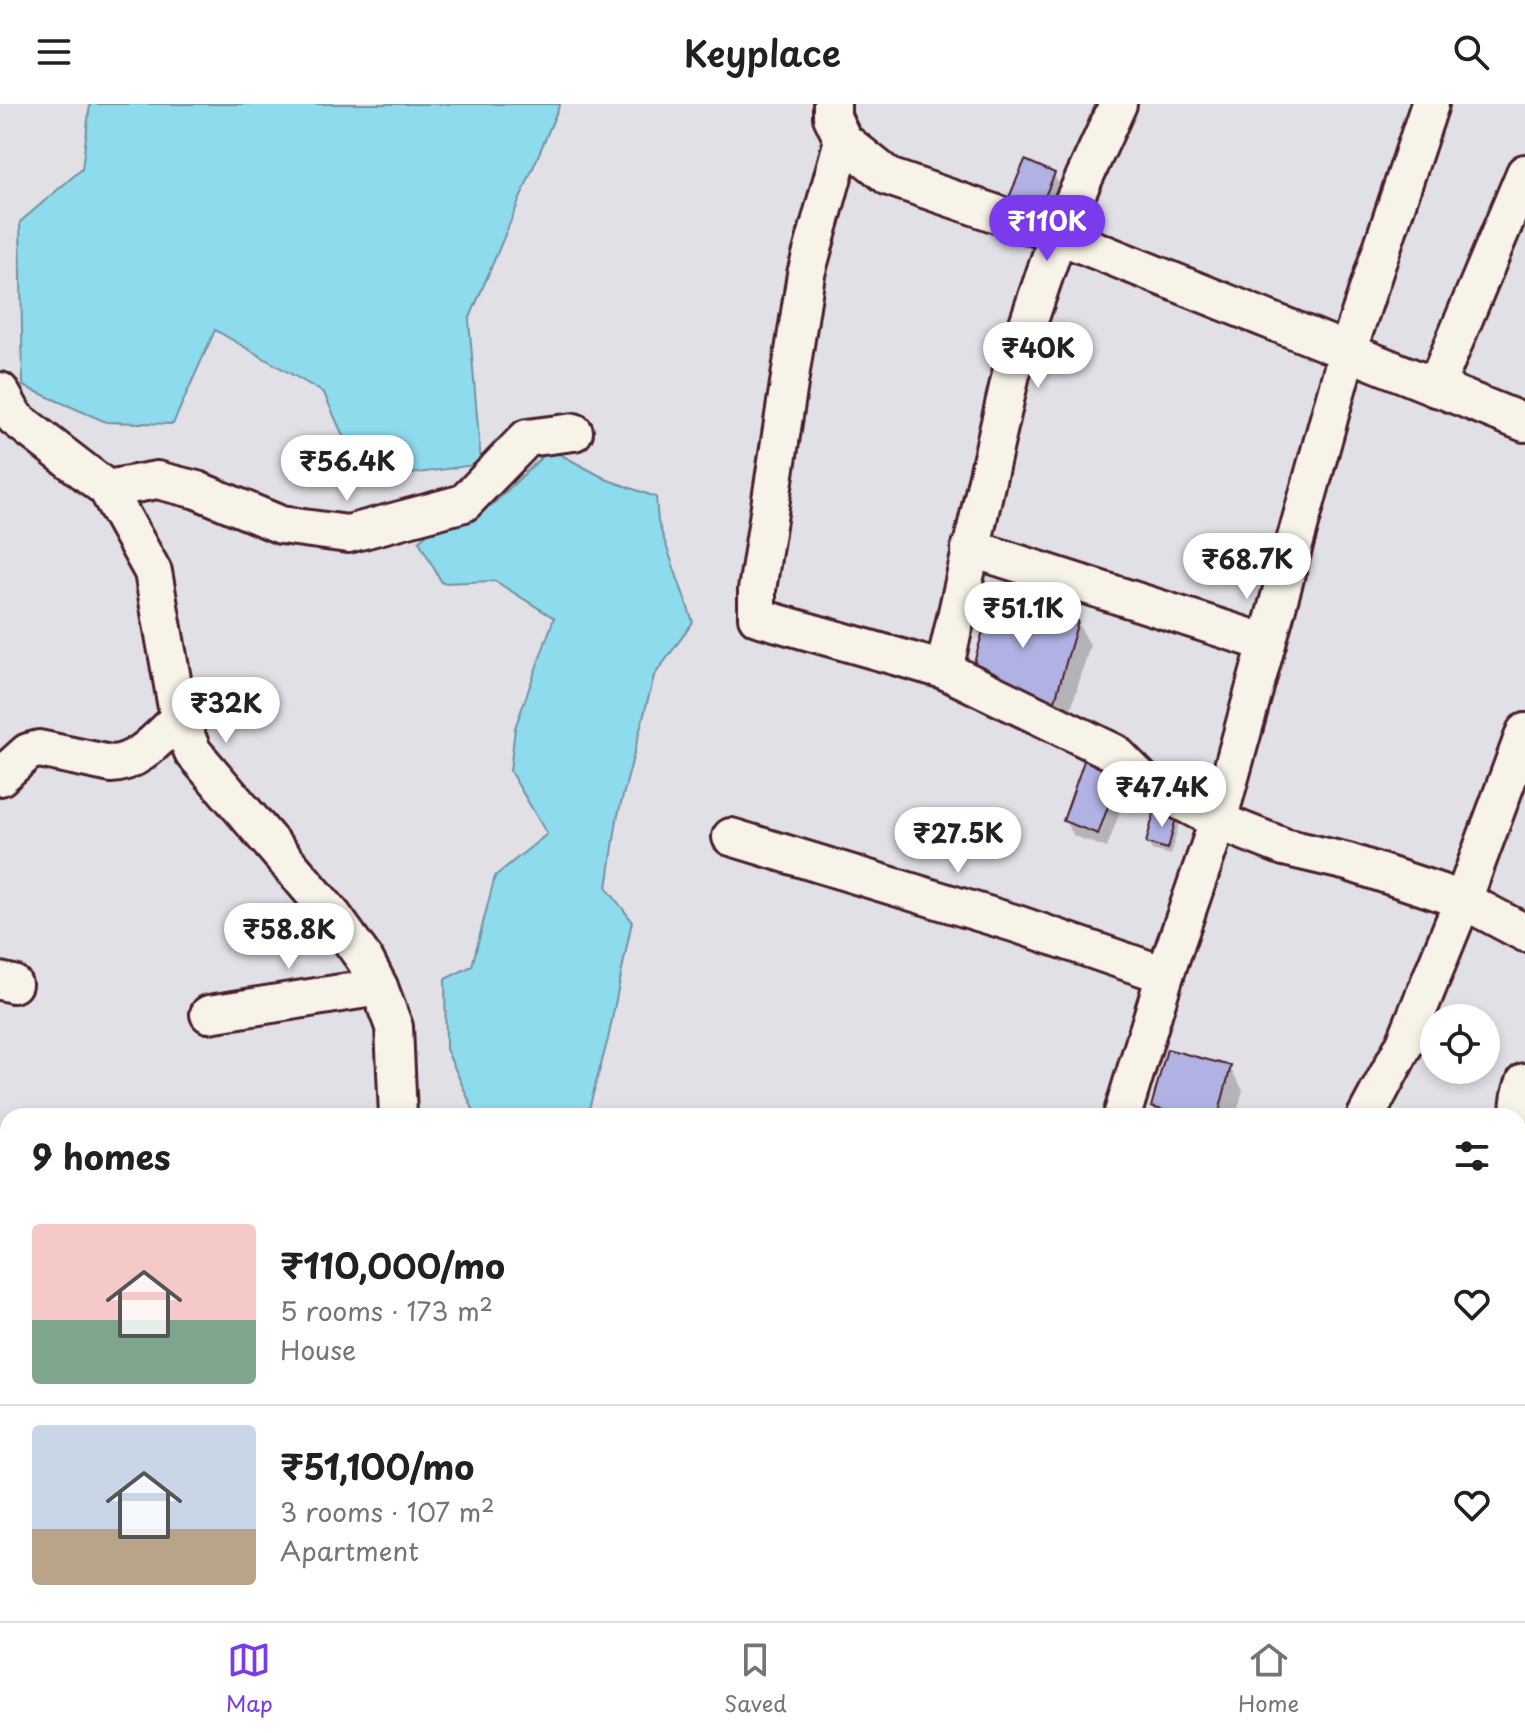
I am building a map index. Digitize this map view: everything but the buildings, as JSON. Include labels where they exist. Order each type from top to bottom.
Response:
[{"type":"street","points":[[832,104],[832,117],[843,140],[889,177],[1058,235],[1525,423]]},
{"type":"street","points":[[944,670],[1011,374],[1058,235],[1118,104]]},
{"type":"street","points":[[1124,1108],[1165,975],[1218,821],[1347,353],[1430,104]]},
{"type":"street","points":[[843,140],[806,274],[757,590],[757,617],[944,670],[1115,753],[1144,782],[1218,821],[1284,847],[1348,862],[1463,900],[1525,933]]},
{"type":"street","points":[[1435,388],[1522,186]]},
{"type":"street","points":[[0,391],[15,418],[107,489],[153,572],[179,719],[193,752],[334,917],[365,960],[379,987],[394,1027],[398,1108]]},
{"type":"street","points":[[107,489],[157,480],[197,490],[281,525],[348,534],[464,503],[527,438],[574,432]]},
{"type":"street","points":[[970,548],[1267,643]]},
{"type":"street","points":[[0,777],[28,752],[39,749],[111,764],[123,763],[134,759],[179,719]]},
{"type":"street","points":[[1370,1108],[1405,1043],[1522,749]]},
{"type":"street","points":[[731,837],[1017,924],[1165,975]]},
{"type":"street","points":[[209,1014],[379,987]]},
{"type":"street","points":[[1519,1108],[1519,1095],[1525,1082]]},
{"type":"water","points":[[90,104],[560,104],[469,320],[481,464],[363,481],[324,393],[215,330],[173,424],[106,422],[23,386],[20,222],[82,169]]},
{"type":"water","points":[[550,449],[608,480],[656,497],[658,522],[693,622],[654,676],[617,819],[607,888],[632,921],[608,1039],[589,1108],[472,1108],[446,1049],[445,979],[472,966],[495,876],[547,834],[510,771],[515,728],[554,618],[495,581],[442,583],[419,541],[444,518],[492,505]]}]
